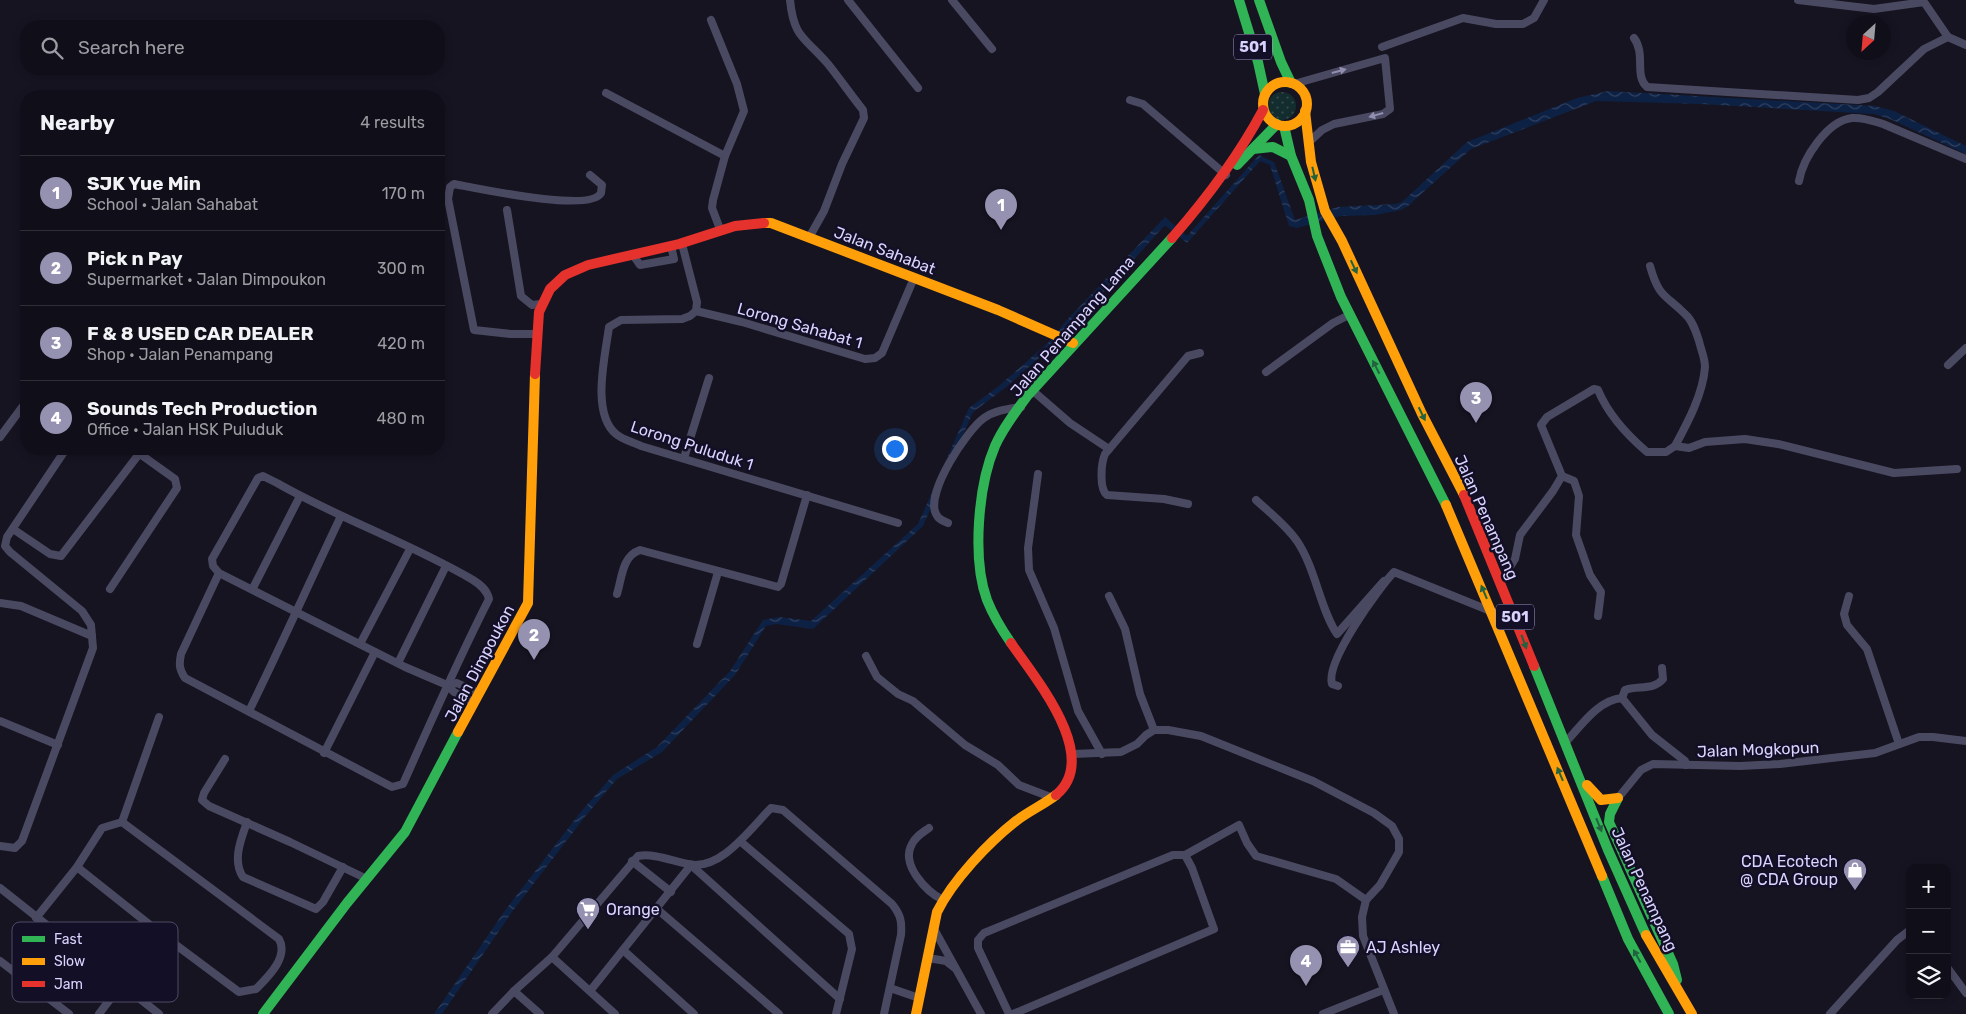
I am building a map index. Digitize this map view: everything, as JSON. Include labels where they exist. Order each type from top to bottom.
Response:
[{"type":"main road","name":"501","points":[[1239,0],[1258,62],[1265,94]]},
{"type":"main road","name":"501","points":[[1259,0],[1280,62],[1292,84]]},
{"type":"main road","points":[[1276,84],[1292,84],[1305,95],[1306,111],[1297,122],[1280,125],[1268,119],[1264,110],[1265,94],[1276,84]]},
{"type":"main road","name":"Jalan Penampang Lama","points":[[1229,171],[1233,161],[1253,133],[1264,110]]},
{"type":"main road","name":"Jalan Penampang","points":[[1306,111],[1308,143],[1322,202],[1330,224],[1342,241],[1422,414],[1468,501],[1608,850],[1662,964],[1679,988],[1692,1014]]},
{"type":"main road","name":"Jalan Penampang","points":[[1280,125],[1309,200],[1314,227],[1349,315],[1449,510],[1621,923],[1669,1014]]},
{"type":"main road","name":"Jalan Penampang Lama","points":[[1074,754],[1057,715],[1032,669],[1006,637],[995,619],[986,598],[979,562],[979,541],[990,460],[1006,428],[1032,390],[1229,171],[1280,125]]},
{"type":"main road","points":[[1253,149],[1268,146],[1280,148],[1291,156]]},
{"type":"main road","name":"Jalan Sahabat","points":[[682,244],[720,228],[761,222],[810,236],[1073,343]]},
{"type":"main road","name":"Jalan Dimpoukon","points":[[262,1014],[367,879],[392,850],[415,817],[476,697],[528,603],[537,334],[541,304],[552,286],[572,272],[682,244]]},
{"type":"main road","points":[[916,1014],[937,912],[943,900],[996,836],[1014,821],[1052,798],[1070,777],[1074,754]]},
{"type":"main road","points":[[1579,776],[1601,800],[1618,798]]},
{"type":"main road","points":[[1618,798],[1610,814],[1609,822],[1673,964],[1679,988]]},
{"type":"main road","points":[[1657,993],[1652,975],[1658,964],[1662,964]]},
{"type":"street","points":[[790,0],[796,28],[807,44],[827,63],[863,110],[864,118],[842,164],[824,211],[810,236]]},
{"type":"street","points":[[848,0],[918,88]]},
{"type":"street","points":[[952,0],[992,49]]},
{"type":"street","points":[[1382,47],[1463,18],[1496,24],[1523,24],[1534,18],[1544,0]]},
{"type":"street","points":[[1798,0],[1874,9],[1924,1],[1948,37],[1966,45]]},
{"type":"street","points":[[711,20],[737,84],[744,111],[725,156],[712,200],[712,208],[720,228]]},
{"type":"street","points":[[1634,38],[1640,46],[1641,80],[1647,87],[1858,100],[1869,98],[1878,92],[1924,49],[1948,37]]},
{"type":"street","points":[[1292,84],[1385,58],[1390,109],[1384,114],[1334,124],[1322,130],[1308,143]]},
{"type":"street","points":[[606,93],[725,156]]},
{"type":"street","points":[[1130,100],[1143,104],[1229,171]]},
{"type":"street","points":[[1799,181],[1804,165],[1818,142],[1843,120],[1852,118],[1883,124],[1966,159]]},
{"type":"street","points":[[537,334],[511,334],[474,330],[448,199],[450,187],[454,184],[514,195],[584,202],[596,200],[602,193],[602,185],[590,175]]},
{"type":"street","points":[[507,210],[521,296],[524,301],[532,305],[541,304]]},
{"type":"street","points":[[682,244],[697,302],[696,311]]},
{"type":"street","points":[[1598,616],[1601,592],[1590,575],[1576,535],[1579,496],[1574,481],[1562,476],[1541,425],[1547,417],[1594,389],[1598,390],[1602,400],[1629,436],[1647,452],[1666,452],[1675,446],[1695,405],[1705,367],[1695,328],[1686,315],[1665,298],[1654,281],[1650,266]]},
{"type":"street","name":"Lorong Sahabat 1","points":[[696,311],[742,322],[866,359],[875,358],[882,353],[914,278]]},
{"type":"street","name":"Lorong Puluduk 1","points":[[696,311],[682,319],[621,320],[613,322],[609,327],[602,401],[604,416],[617,435],[641,446],[898,523]]},
{"type":"street","points":[[1266,372],[1333,323],[1349,315]]},
{"type":"street","points":[[1948,365],[1966,348]]},
{"type":"street","points":[[1188,504],[1164,499],[1110,496],[1104,493],[1102,459],[1188,356],[1200,353]]},
{"type":"street","points":[[684,458],[709,378]]},
{"type":"street","points":[[1032,390],[1075,427],[1109,449]]},
{"type":"street","points":[[948,523],[937,517],[935,511],[940,483],[948,463],[967,435],[984,418],[995,412],[1020,407]]},
{"type":"street","points":[[0,437],[20,410]]},
{"type":"street","points":[[1675,446],[1689,448],[1705,442],[1745,439],[1778,444],[1894,474],[1957,469]]},
{"type":"street","points":[[0,846],[15,848],[22,841],[93,648],[91,626],[82,611],[5,546],[7,537],[62,455]]},
{"type":"street","points":[[13,529],[50,554],[61,556],[133,455]]},
{"type":"street","points":[[110,589],[177,488],[175,479],[142,455]]},
{"type":"street","points":[[1038,474],[1028,548],[1029,570],[1054,628],[1078,711],[1102,754]]},
{"type":"street","points":[[219,573],[181,654],[179,667],[185,678],[324,753],[392,787],[403,784],[447,685],[489,599],[488,593],[474,580],[446,566],[300,496],[263,476],[258,478],[212,559],[213,566],[219,573],[253,588],[398,663],[447,685],[457,683],[476,697]]},
{"type":"street","points":[[1500,583],[1515,559],[1520,535],[1562,476]]},
{"type":"street","points":[[617,594],[626,561],[640,550],[775,587],[782,584],[807,495]]},
{"type":"street","points":[[253,588],[300,496]]},
{"type":"street","points":[[1256,500],[1298,542],[1320,589],[1330,624],[1337,634],[1345,628],[1379,584],[1388,579]]},
{"type":"street","points":[[249,711],[341,516]]},
{"type":"street","points":[[360,644],[410,549]]},
{"type":"street","points":[[398,663],[446,566]]},
{"type":"street","points":[[697,644],[718,572]]},
{"type":"street","points":[[1338,686],[1332,684],[1330,678],[1337,655],[1394,572],[1493,612]]},
{"type":"street","points":[[1109,596],[1125,629],[1140,694],[1154,730]]},
{"type":"street","points":[[1849,596],[1844,614],[1847,625],[1867,649],[1899,744]]},
{"type":"street","points":[[0,603],[21,606],[92,636]]},
{"type":"street","points":[[324,753],[375,652]]},
{"type":"street","points":[[866,656],[877,677],[898,694],[913,701],[965,745],[998,764],[1019,785],[1052,798]]},
{"type":"street","points":[[1566,743],[1594,712],[1611,699],[1622,698],[1625,690],[1656,686],[1663,679],[1662,668]]},
{"type":"street","name":"Jalan Mogkopun","points":[[1622,698],[1652,735],[1685,761],[1686,765],[1740,766],[1831,760],[1875,753],[1919,738],[1933,737],[1966,741]]},
{"type":"street","points":[[122,822],[159,717]]},
{"type":"street","points":[[0,722],[58,746]]},
{"type":"street","points":[[1074,754],[1102,754],[1130,748],[1154,730],[1168,730],[1201,736],[1313,781],[1374,813],[1392,826],[1399,839],[1399,852],[1380,885],[1366,900],[1362,917],[1363,936],[1394,1014]]},
{"type":"street","points":[[225,759],[202,800],[209,806],[367,879]]},
{"type":"street","points":[[1618,798],[1646,766],[1686,765]]},
{"type":"street","points":[[492,1014],[514,991],[552,957],[638,856],[644,854],[691,865],[708,863],[740,840],[771,808],[783,810],[892,904],[899,913],[902,922],[884,1014]]},
{"type":"street","points":[[36,918],[77,867],[102,828],[122,822]]},
{"type":"street","points":[[122,822],[244,911],[279,939],[283,946],[272,972],[256,990],[239,992],[178,946]]},
{"type":"street","points":[[247,822],[240,842],[238,863],[243,877],[316,909],[323,902],[343,867]]},
{"type":"street","points":[[1185,855],[1192,868],[1214,929],[1011,1014],[978,948],[978,940],[984,933],[1173,855],[1185,855],[1239,825],[1247,843],[1256,856],[1336,879],[1366,900]]},
{"type":"street","points":[[929,828],[912,843],[909,857],[920,881],[932,895],[943,900]]},
{"type":"street","points":[[740,840],[849,934],[852,949],[836,1014]]},
{"type":"street","points":[[632,862],[671,892]]},
{"type":"street","points":[[590,991],[657,910],[691,865]]},
{"type":"street","points":[[691,865],[840,999]]},
{"type":"street","points":[[77,867],[146,922]]},
{"type":"street","points":[[0,888],[41,922]]},
{"type":"street","points":[[657,910],[780,1014]]},
{"type":"street","points":[[934,929],[981,1014]]},
{"type":"street","points":[[1830,1014],[1897,940],[1906,933]]},
{"type":"street","points":[[623,950],[694,1014]]},
{"type":"street","points":[[552,957],[615,1014]]},
{"type":"street","points":[[928,958],[946,961],[958,970]]},
{"type":"street","points":[[0,961],[12,970]]},
{"type":"street","points":[[1951,972],[1963,983],[1966,993]]},
{"type":"street","points":[[890,988],[919,998]]},
{"type":"street","points":[[1323,1014],[1383,990]]},
{"type":"street","points":[[514,991],[540,1014]]},
{"type":"street","points":[[53,1002],[69,1014]]},
{"type":"street","points":[[99,1014],[109,1002]]},
{"type":"street","points":[[144,1002],[160,1014]]},
{"type":"green space","points":[[1282,92],[1292,96],[1296,106],[1292,116],[1282,120],[1272,116],[1268,106],[1272,96]]},
{"type":"water","points":[[1608,91],[1875,106],[1894,111],[1966,146],[1966,154],[1890,119],[1874,114],[1701,104],[1596,101],[1471,149],[1408,206],[1401,210],[1375,215],[1340,216],[1297,228],[1289,226],[1270,165],[1260,161],[1187,243],[1166,226],[1163,227],[1110,286],[1069,326],[1055,344],[1005,388],[973,412],[923,526],[813,629],[776,624],[766,626],[735,675],[662,752],[617,779],[584,818],[512,912],[442,1014],[434,1014],[506,909],[579,814],[613,775],[657,747],[730,671],[763,620],[779,617],[811,621],[918,524],[969,408],[1000,385],[1050,341],[1065,322],[1165,217],[1187,236],[1259,155],[1274,162],[1295,220],[1338,207],[1395,204],[1402,202],[1467,142],[1577,98]]},
{"type":"traffic: fast","points":[[1239,0],[1258,62],[1265,94]]},
{"type":"traffic: fast","points":[[1259,0],[1281,62],[1291,83]]},
{"type":"traffic: fast","points":[[1237,165],[1277,124]]},
{"type":"traffic: fast","points":[[1284,126],[1291,156],[1309,200],[1317,236],[1341,297],[1446,505]]},
{"type":"traffic: fast","points":[[1253,149],[1273,147],[1291,156]]},
{"type":"traffic: fast","points":[[1011,643],[987,600],[982,583],[978,544],[984,481],[995,446],[1014,413],[1028,395],[1172,238]]},
{"type":"traffic: fast","points":[[1534,666],[1608,850],[1646,935]]},
{"type":"traffic: fast","points":[[263,1014],[347,903],[405,832],[458,732]]},
{"type":"traffic: fast","points":[[1618,798],[1610,814],[1609,822],[1673,964],[1677,980]]},
{"type":"traffic: fast","points":[[1602,876],[1628,939],[1669,1014]]},
{"type":"traffic: slow","points":[[1285,82],[1297,86],[1303,92],[1307,104],[1303,116],[1297,122],[1285,126],[1273,122],[1267,116],[1263,104],[1267,92],[1273,86],[1285,82]]},
{"type":"traffic: slow","points":[[1305,111],[1311,162],[1325,211],[1342,241],[1422,414],[1464,495]]},
{"type":"traffic: slow","points":[[764,223],[771,223],[998,310],[1073,343]]},
{"type":"traffic: slow","points":[[458,732],[528,603],[535,374]]},
{"type":"traffic: slow","points":[[1446,505],[1602,876]]},
{"type":"traffic: slow","points":[[1587,785],[1601,800],[1618,798]]},
{"type":"traffic: slow","points":[[916,1014],[937,912],[952,887],[972,863],[1005,830],[1021,817],[1056,795]]},
{"type":"traffic: slow","points":[[1646,935],[1692,1014]]},
{"type":"traffic: jam","points":[[1172,238],[1221,177],[1263,110]]},
{"type":"traffic: jam","points":[[535,374],[539,312],[550,289],[565,275],[588,265],[679,244],[735,226],[764,223]]},
{"type":"traffic: jam","points":[[1464,495],[1534,666]]},
{"type":"traffic: jam","points":[[1011,643],[1048,696],[1060,718],[1068,739],[1072,760],[1068,779],[1056,795]]},
{"type":"place","name":"SJK Yue Min","points":[[1001,230]]},
{"type":"place","name":"F & 8 USED CAR DEALER","points":[[1476,423]]},
{"type":"place","name":"Pick n Pay","points":[[534,660]]},
{"type":"place","name":"CDA Ecotech @ CDA Group","points":[[1855,891]]},
{"type":"place","name":"Orange","points":[[588,930]]},
{"type":"place","name":"AJ Ashley","points":[[1348,968]]},
{"type":"place","name":"Sounds Tech Production","points":[[1306,986]]}]
